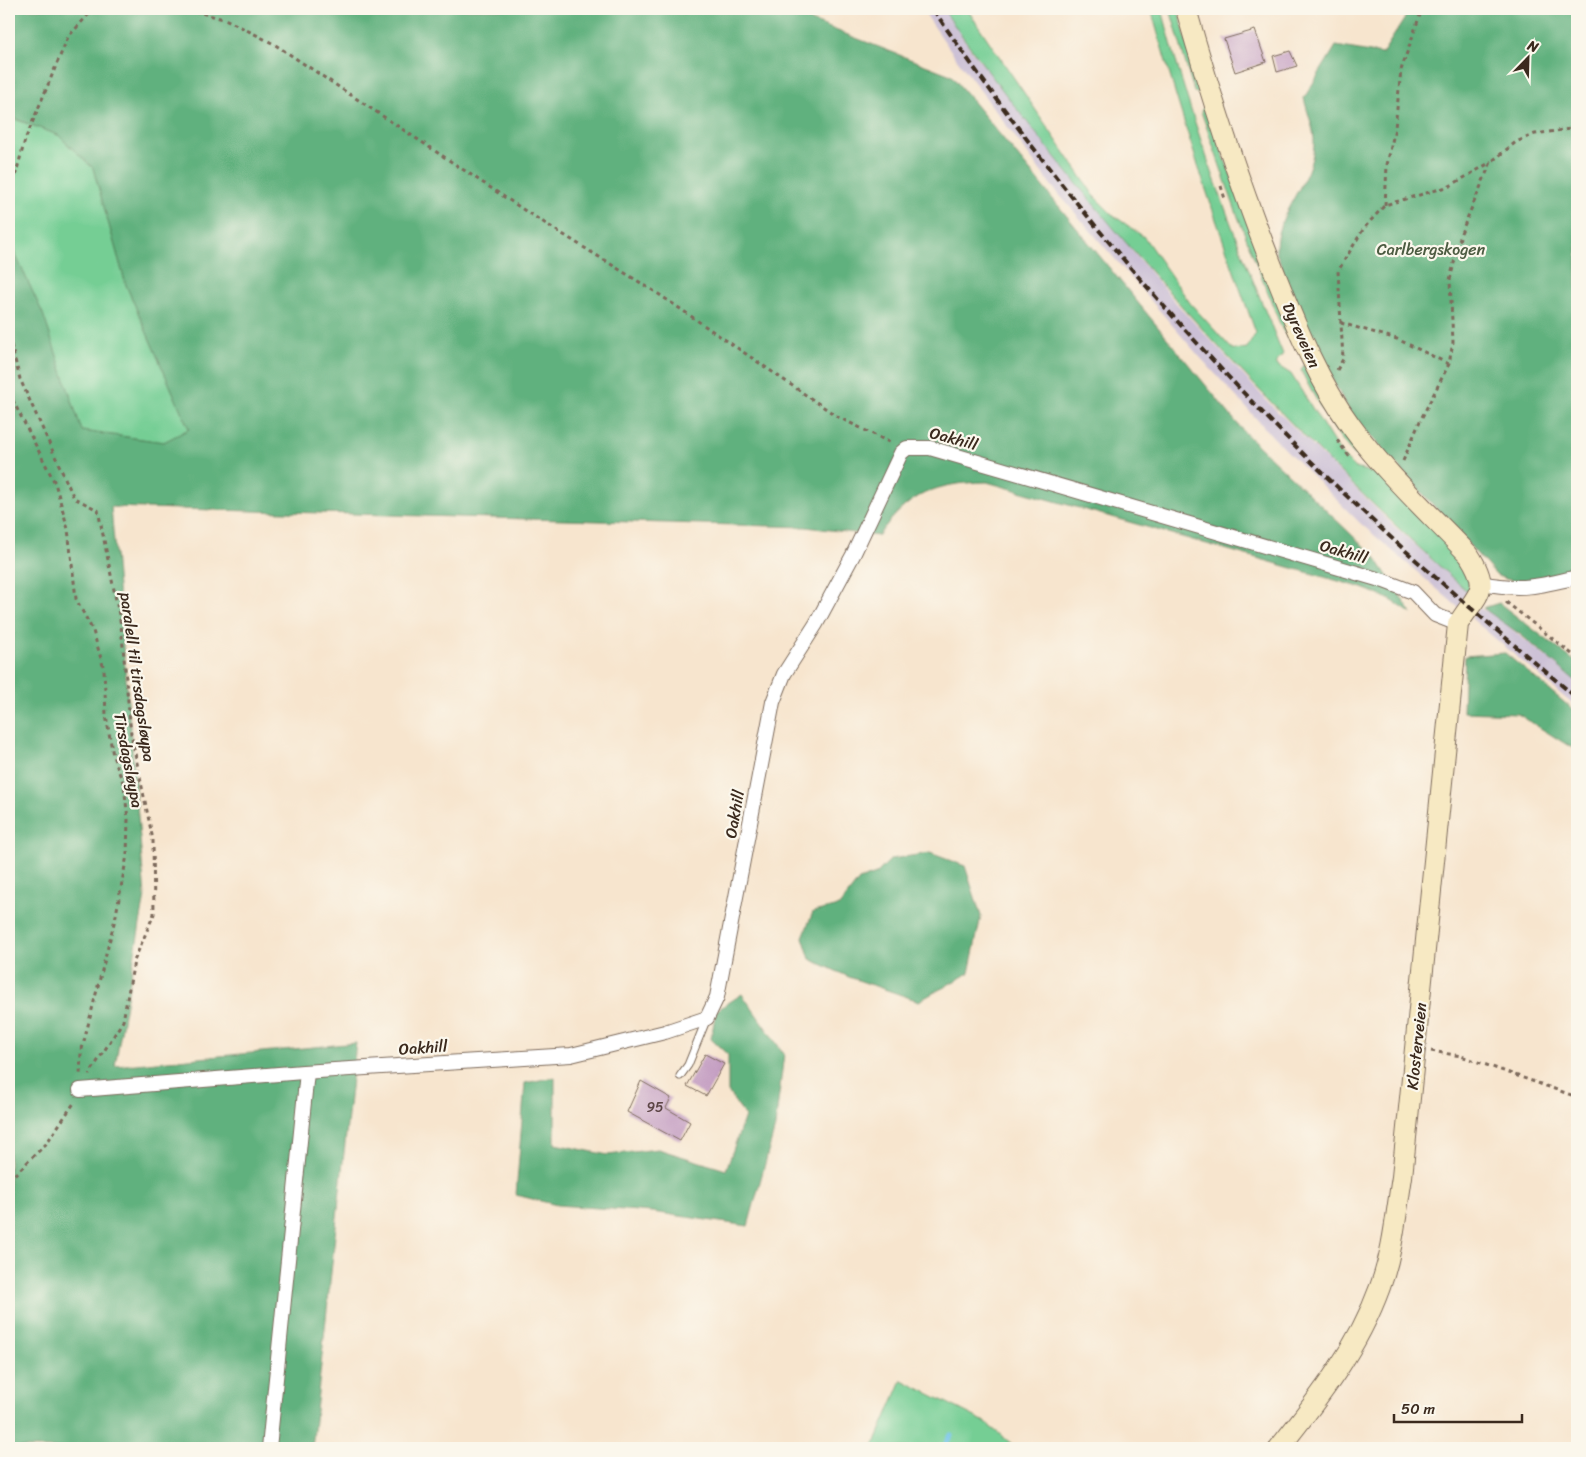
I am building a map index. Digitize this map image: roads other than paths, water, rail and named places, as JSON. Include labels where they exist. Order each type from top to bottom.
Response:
[{"type":"main road","name":"Dyreveien","points":[[1186,9],[1211,98],[1264,246],[1299,332],[1327,389],[1351,426],[1396,478],[1468,554],[1477,568],[1482,583]]},
{"type":"main road","points":[[1461,619],[1479,593],[1482,583]]},
{"type":"main road","name":"Klosterveien","points":[[1279,1448],[1344,1363],[1381,1286],[1393,1239],[1402,1178],[1461,619]]},
{"type":"street","name":"Oakhill","points":[[80,1090],[307,1072],[571,1055],[666,1032],[707,1018],[717,997],[773,702],[784,674],[816,624],[853,555],[888,475],[901,453],[907,448],[930,448],[1384,581],[1412,592],[1435,615],[1461,619]]},
{"type":"street","points":[[1482,583],[1505,588],[1532,588],[1577,577]]},
{"type":"street","points":[[269,1448],[307,1072]]},
{"type":"lane","points":[[680,1076],[691,1058],[707,1018]]},
{"type":"waterway","points":[[943,1448],[951,1435]]},
{"type":"railway","points":[[933,9],[979,75],[1077,204],[1182,327],[1237,386],[1379,527],[1577,698]]},
{"type":"park label","name":"Carlbergskogen","points":[[1431,249]]}]
